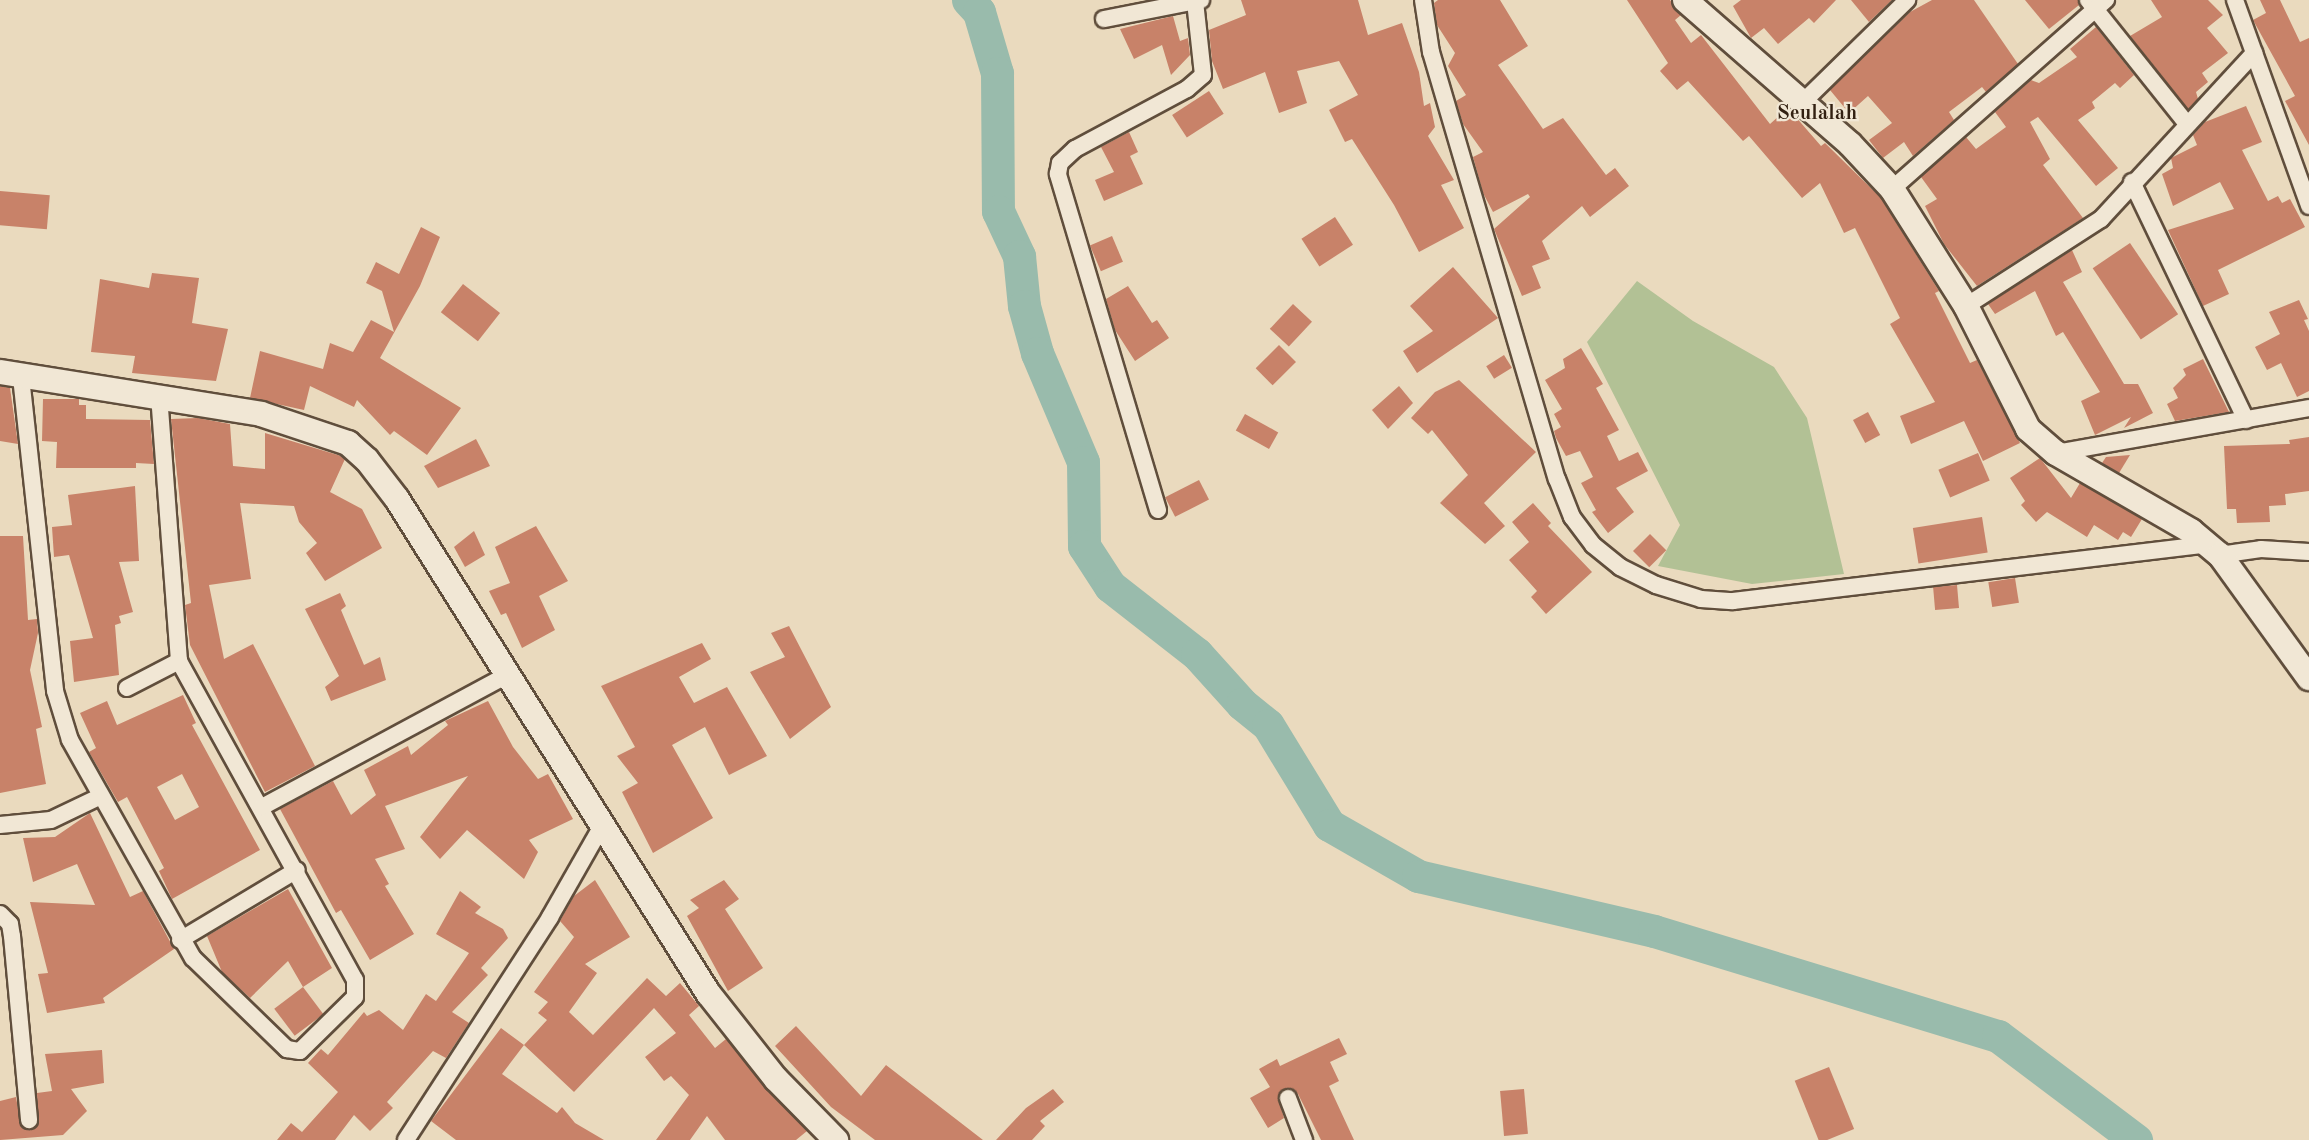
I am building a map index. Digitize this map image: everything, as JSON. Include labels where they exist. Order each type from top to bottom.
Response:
[{"type":"street","points":[[1423,0],[1434,64],[1557,479],[1572,517],[1593,545],[1620,567],[1656,585],[1701,599],[1733,601],[2214,549],[2309,552]]},
{"type":"street","points":[[1685,0],[1803,102],[1892,189],[1966,306],[2028,429],[2056,453],[2214,549],[2309,678]]},
{"type":"street","points":[[1803,102],[1907,0]]},
{"type":"street","points":[[2235,0],[2309,206]]},
{"type":"street","points":[[1104,19],[1198,1],[1203,75],[1187,89],[1075,149],[1060,163],[1058,174],[1158,510]]},
{"type":"street","points":[[1892,189],[2096,4],[2187,124]]},
{"type":"street","points":[[1966,306],[2101,219],[2132,182],[2254,53]]},
{"type":"street","points":[[2132,182],[2246,420]]},
{"type":"street","points":[[159,396],[179,661],[297,870],[356,989],[355,997],[300,1052],[287,1049],[206,974],[180,939],[99,797],[70,740],[55,691],[10,375],[159,396],[261,414],[348,443],[397,499],[505,676],[603,824],[708,993],[776,1079],[826,1137]]},
{"type":"street","points":[[2056,453],[2309,408]]},
{"type":"street","points":[[127,688],[179,661]]},
{"type":"street","points":[[262,807],[505,676]]},
{"type":"street","points":[[0,825],[51,820],[99,797]]},
{"type":"street","points":[[406,1140],[550,917],[603,824]]},
{"type":"street","points":[[180,939],[297,870]]},
{"type":"street","points":[[0,914],[10,924],[12,936],[29,1120]]},
{"type":"street","points":[[1288,1098],[1304,1140]]},
{"type":"green space","points":[[1637,281],[1693,321],[1774,367],[1807,418],[1844,574],[1752,584],[1658,566],[1680,525],[1587,342]]},
{"type":"building","points":[[1241,0],[1358,0],[1368,35],[1402,23],[1419,72],[1424,106],[1430,103],[1435,127],[1428,136],[1454,180],[1441,185],[1464,228],[1419,252],[1394,205],[1352,139],[1345,142],[1329,110],[1358,95],[1339,61],[1297,71],[1307,103],[1279,113],[1265,72],[1223,89],[1212,61],[1209,30],[1246,15]]},
{"type":"building","points":[[1438,0],[1500,0],[1528,46],[1498,65],[1543,129],[1563,118],[1606,175],[1615,168],[1629,186],[1590,217],[1582,206],[1542,241],[1550,259],[1532,266],[1541,288],[1522,296],[1494,229],[1530,197],[1528,194],[1493,212],[1483,193],[1473,157],[1483,152],[1463,124],[1456,101],[1466,95],[1448,66],[1455,53],[1437,25],[1434,3]]},
{"type":"building","points":[[1627,0],[1670,0],[1681,15],[1675,20],[1691,43],[1701,35],[1770,124],[1788,108],[1821,146],[1825,143],[1881,198],[1939,291],[1935,293],[1970,363],[1977,360],[2020,443],[1983,461],[1964,421],[1911,444],[1900,416],[1935,402],[1890,324],[1900,318],[1855,228],[1844,233],[1820,183],[1802,198],[1749,136],[1743,141],[1688,81],[1677,90],[1660,71],[1668,63]]},
{"type":"building","points":[[1741,0],[1836,0],[1814,23],[1809,18],[1778,44],[1764,28],[1751,38],[1733,6]]},
{"type":"building","points":[[1851,0],[1892,0],[1869,22]]},
{"type":"building","points":[[1932,0],[1974,0],[2018,64],[1986,92],[1982,87],[1949,112],[1954,120],[1913,156],[1904,142],[1883,158],[1869,140],[1892,123],[1868,96],[1849,113],[1830,90],[1910,12]]},
{"type":"building","points":[[2025,0],[2078,0],[2079,5],[2049,29]]},
{"type":"building","points":[[2151,0],[2208,0],[2223,15],[2207,28],[2228,53],[2202,73],[2208,82],[2196,92],[2198,99],[2188,109],[2130,36],[2162,17]]},
{"type":"building","points":[[2260,0],[2280,0],[2300,42],[2309,38],[2309,145],[2285,101],[2295,96],[2253,20],[2266,13]]},
{"type":"building","points":[[1173,16],[1180,41],[1188,38],[1190,55],[1171,75],[1162,45],[1134,59],[1120,29]]},
{"type":"building","points":[[2096,27],[2134,75],[2120,88],[2115,83],[2092,102],[2095,108],[2078,120],[2118,168],[2096,186],[2038,117],[2030,122],[2050,159],[2043,165],[2083,218],[1977,286],[1944,244],[1925,206],[1937,199],[1921,177],[1966,137],[1976,149],[2006,127],[1995,112],[2031,80],[2039,83],[2077,57],[2070,49]]},
{"type":"building","points":[[1209,91],[1224,114],[1187,138],[1172,115]]},
{"type":"building","points":[[2246,106],[2262,142],[2242,150],[2268,201],[2278,196],[2282,203],[2290,199],[2305,227],[2218,270],[2229,294],[2203,306],[2168,230],[2234,209],[2220,182],[2173,206],[2162,174],[2173,168],[2171,158],[2197,145],[2193,135],[2205,122]]},
{"type":"building","points":[[1129,132],[1138,152],[1130,156],[1143,184],[1104,201],[1095,180],[1114,172],[1101,147]]},
{"type":"building","points":[[0,191],[50,195],[47,229],[0,225]]},
{"type":"building","points":[[1335,217],[1353,245],[1319,266],[1301,239]]},
{"type":"building","points":[[421,227],[440,237],[420,286],[380,358],[461,408],[427,455],[394,431],[390,435],[357,400],[354,407],[310,386],[304,410],[250,398],[260,351],[323,369],[330,343],[353,352],[371,320],[394,332],[382,291],[366,283],[376,262],[399,274]]},
{"type":"building","points":[[1112,236],[1123,262],[1101,271],[1090,245]]},
{"type":"building","points":[[2130,243],[2178,314],[2141,339],[2093,268]]},
{"type":"building","points":[[2072,250],[2082,272],[2063,282],[2124,384],[2138,384],[2153,413],[2124,428],[2131,417],[2095,435],[2081,401],[2100,392],[2063,332],[2056,336],[2035,291],[1995,314],[1988,304]]},
{"type":"building","points":[[1453,267],[1498,318],[1417,373],[1403,351],[1433,331],[1410,306]]},
{"type":"building","points":[[152,273],[199,278],[192,323],[228,329],[216,381],[132,373],[135,356],[91,352],[100,279],[149,288]]},
{"type":"building","points":[[463,284],[500,313],[478,341],[441,312]]},
{"type":"building","points":[[1128,286],[1152,323],[1157,320],[1169,338],[1135,361],[1115,330],[1106,299]]},
{"type":"building","points":[[2299,300],[2308,319],[2304,320],[2309,331],[2309,391],[2297,397],[2281,363],[2267,370],[2255,347],[2280,334],[2269,312]]},
{"type":"building","points":[[1293,304],[1312,322],[1289,347],[1270,329]]},
{"type":"building","points":[[1279,345],[1296,362],[1273,385],[1256,368]]},
{"type":"building","points":[[1581,348],[1603,384],[1596,388],[1619,430],[1607,436],[1619,461],[1638,452],[1648,471],[1616,488],[1634,512],[1608,533],[1592,512],[1596,510],[1581,483],[1593,477],[1580,451],[1566,456],[1556,438],[1554,431],[1561,427],[1554,414],[1562,409],[1545,380],[1565,368],[1563,359]]},
{"type":"building","points":[[1504,355],[1512,368],[1494,379],[1486,366]]},
{"type":"building","points":[[2203,359],[2229,412],[2175,421],[2167,404],[2178,398],[2173,388],[2186,375],[2183,369]]},
{"type":"building","points":[[1459,380],[1536,452],[1484,503],[1505,526],[1485,544],[1440,503],[1468,475],[1432,430],[1428,434],[1411,418],[1435,392]]},
{"type":"building","points":[[0,386],[10,388],[18,444],[0,441]]},
{"type":"building","points":[[1399,386],[1413,403],[1388,429],[1372,410]]},
{"type":"building","points":[[43,399],[79,399],[79,405],[86,405],[86,419],[150,420],[154,464],[136,463],[136,468],[56,468],[57,442],[42,441]]},
{"type":"building","points":[[1868,412],[1880,435],[1865,443],[1853,420]]},
{"type":"building","points":[[1245,414],[1278,432],[1269,449],[1236,431]]},
{"type":"building","points":[[198,418],[230,424],[233,466],[265,469],[265,433],[341,456],[345,459],[330,492],[362,509],[382,548],[325,581],[306,553],[317,543],[299,522],[294,506],[240,503],[251,579],[209,585],[224,659],[253,644],[315,766],[265,792],[190,645],[185,605],[191,603],[171,419]]},
{"type":"building","points":[[2309,437],[2309,491],[2285,494],[2286,505],[2269,506],[2270,522],[2237,523],[2236,509],[2227,509],[2224,446],[2290,444],[2289,440]]},
{"type":"building","points":[[476,439],[490,466],[438,488],[424,466]]},
{"type":"building","points":[[1978,453],[1990,481],[1950,497],[1938,470]]},
{"type":"building","points":[[2130,455],[2119,473],[2102,463],[2106,457]]},
{"type":"building","points":[[2040,458],[2071,498],[2080,483],[2142,519],[2131,537],[2123,532],[2118,540],[2094,525],[2087,537],[2047,512],[2036,522],[2021,505],[2025,501],[2010,478]]},
{"type":"building","points":[[1199,480],[1209,500],[1175,517],[1165,497]]},
{"type":"building","points":[[135,486],[139,561],[119,562],[133,612],[119,616],[121,623],[115,625],[119,675],[74,682],[70,641],[93,638],[69,555],[54,557],[52,527],[72,525],[68,495]]},
{"type":"building","points":[[1533,503],[1551,523],[1548,526],[1592,572],[1546,614],[1531,597],[1537,591],[1509,560],[1529,542],[1512,522]]},
{"type":"building","points":[[1982,517],[1988,553],[1918,564],[1913,528]]},
{"type":"building","points":[[536,526],[568,581],[539,596],[555,630],[522,648],[506,613],[501,615],[489,591],[510,583],[495,547]]},
{"type":"building","points":[[474,531],[485,555],[465,567],[454,547]]},
{"type":"building","points":[[1650,534],[1666,550],[1649,567],[1633,551]]},
{"type":"building","points":[[0,536],[23,536],[28,620],[37,619],[38,633],[30,670],[42,727],[36,729],[46,784],[0,793]]},
{"type":"building","points":[[2015,578],[2019,603],[1992,607],[1988,582]]},
{"type":"building","points":[[1957,585],[1959,608],[1935,610],[1933,587]]},
{"type":"building","points":[[340,593],[346,606],[341,610],[364,665],[380,657],[386,680],[331,701],[325,687],[339,676],[305,609]]},
{"type":"building","points":[[789,626],[831,707],[790,739],[750,672],[785,657],[771,633]]},
{"type":"building","points":[[702,643],[711,659],[679,677],[694,703],[727,687],[767,756],[729,775],[705,727],[672,745],[713,818],[653,853],[622,792],[638,783],[617,756],[635,747],[601,686]]},
{"type":"building","points":[[183,695],[196,723],[192,725],[260,850],[172,899],[159,871],[164,868],[127,797],[118,802],[89,752],[96,748],[80,713],[107,701],[117,725]],"holes":[[[182,774],[199,807],[175,820],[157,787]]]},
{"type":"building","points":[[488,701],[513,747],[538,779],[548,774],[573,819],[529,840],[538,852],[524,879],[467,830],[440,859],[420,837],[468,776],[385,806],[405,849],[375,859],[389,884],[385,886],[414,934],[370,960],[341,910],[336,913],[280,809],[333,781],[351,815],[376,795],[364,770],[408,746],[411,755],[448,725],[445,721]]},
{"type":"building","points":[[90,813],[130,897],[143,891],[174,949],[103,998],[105,1003],[47,1013],[38,974],[48,973],[30,902],[95,905],[77,864],[33,882],[23,838],[55,837]]},
{"type":"building","points":[[595,880],[630,937],[585,964],[597,973],[569,1012],[593,1035],[647,978],[666,996],[680,983],[699,1006],[689,1015],[715,1048],[726,1039],[807,1131],[796,1140],[725,1140],[707,1116],[690,1140],[656,1140],[689,1095],[671,1076],[664,1081],[645,1057],[676,1033],[654,1008],[574,1092],[524,1045],[547,1020],[538,1013],[548,1002],[534,992],[574,937],[560,921],[574,896]]},
{"type":"building","points":[[724,880],[739,899],[725,909],[763,968],[728,991],[687,916],[699,908],[690,900]]},
{"type":"building","points":[[288,889],[332,968],[303,987],[288,961],[250,998],[222,972],[207,936]]},
{"type":"building","points":[[460,891],[481,907],[475,913],[503,929],[508,938],[481,968],[488,975],[452,1012],[469,1023],[446,1058],[433,1051],[387,1102],[393,1108],[370,1131],[354,1115],[335,1140],[277,1140],[291,1123],[302,1132],[338,1092],[308,1063],[321,1049],[328,1055],[364,1012],[367,1016],[379,1010],[403,1030],[426,994],[436,1001],[469,953],[436,934]]},
{"type":"building","points":[[303,987],[323,1014],[295,1036],[274,1009]]},
{"type":"building","points":[[796,1026],[861,1096],[886,1065],[983,1140],[875,1140],[831,1107],[775,1046]]},
{"type":"building","points":[[501,1028],[524,1045],[502,1074],[557,1113],[562,1107],[575,1123],[604,1140],[456,1140],[431,1121]]},
{"type":"building","points":[[1339,1038],[1347,1054],[1330,1062],[1339,1081],[1329,1086],[1354,1140],[1321,1140],[1298,1094],[1289,1088],[1278,1097],[1284,1118],[1268,1128],[1250,1098],[1270,1087],[1259,1069],[1277,1059],[1280,1066]]},
{"type":"building","points":[[102,1050],[104,1083],[71,1089],[87,1111],[63,1135],[0,1140],[0,1101],[16,1097],[21,1126],[31,1130],[38,1125],[37,1093],[52,1091],[45,1054]]},
{"type":"building","points":[[1829,1067],[1854,1129],[1827,1140],[1819,1140],[1795,1081]]},
{"type":"building","points":[[1053,1089],[1064,1102],[1040,1121],[1045,1126],[1032,1140],[996,1140],[1026,1108]]},
{"type":"building","points":[[1524,1089],[1528,1134],[1504,1136],[1500,1091]]},
{"type":"waterway","points":[[968,0],[979,12],[997,73],[998,211],[1019,256],[1024,306],[1037,353],[1083,462],[1084,546],[1110,586],[1197,654],[1242,704],[1268,725],[1329,825],[1418,876],[1654,931],[1998,1036],[2136,1140]]},
{"type":"district","name":"Seulalah","points":[[1817,114]]}]
